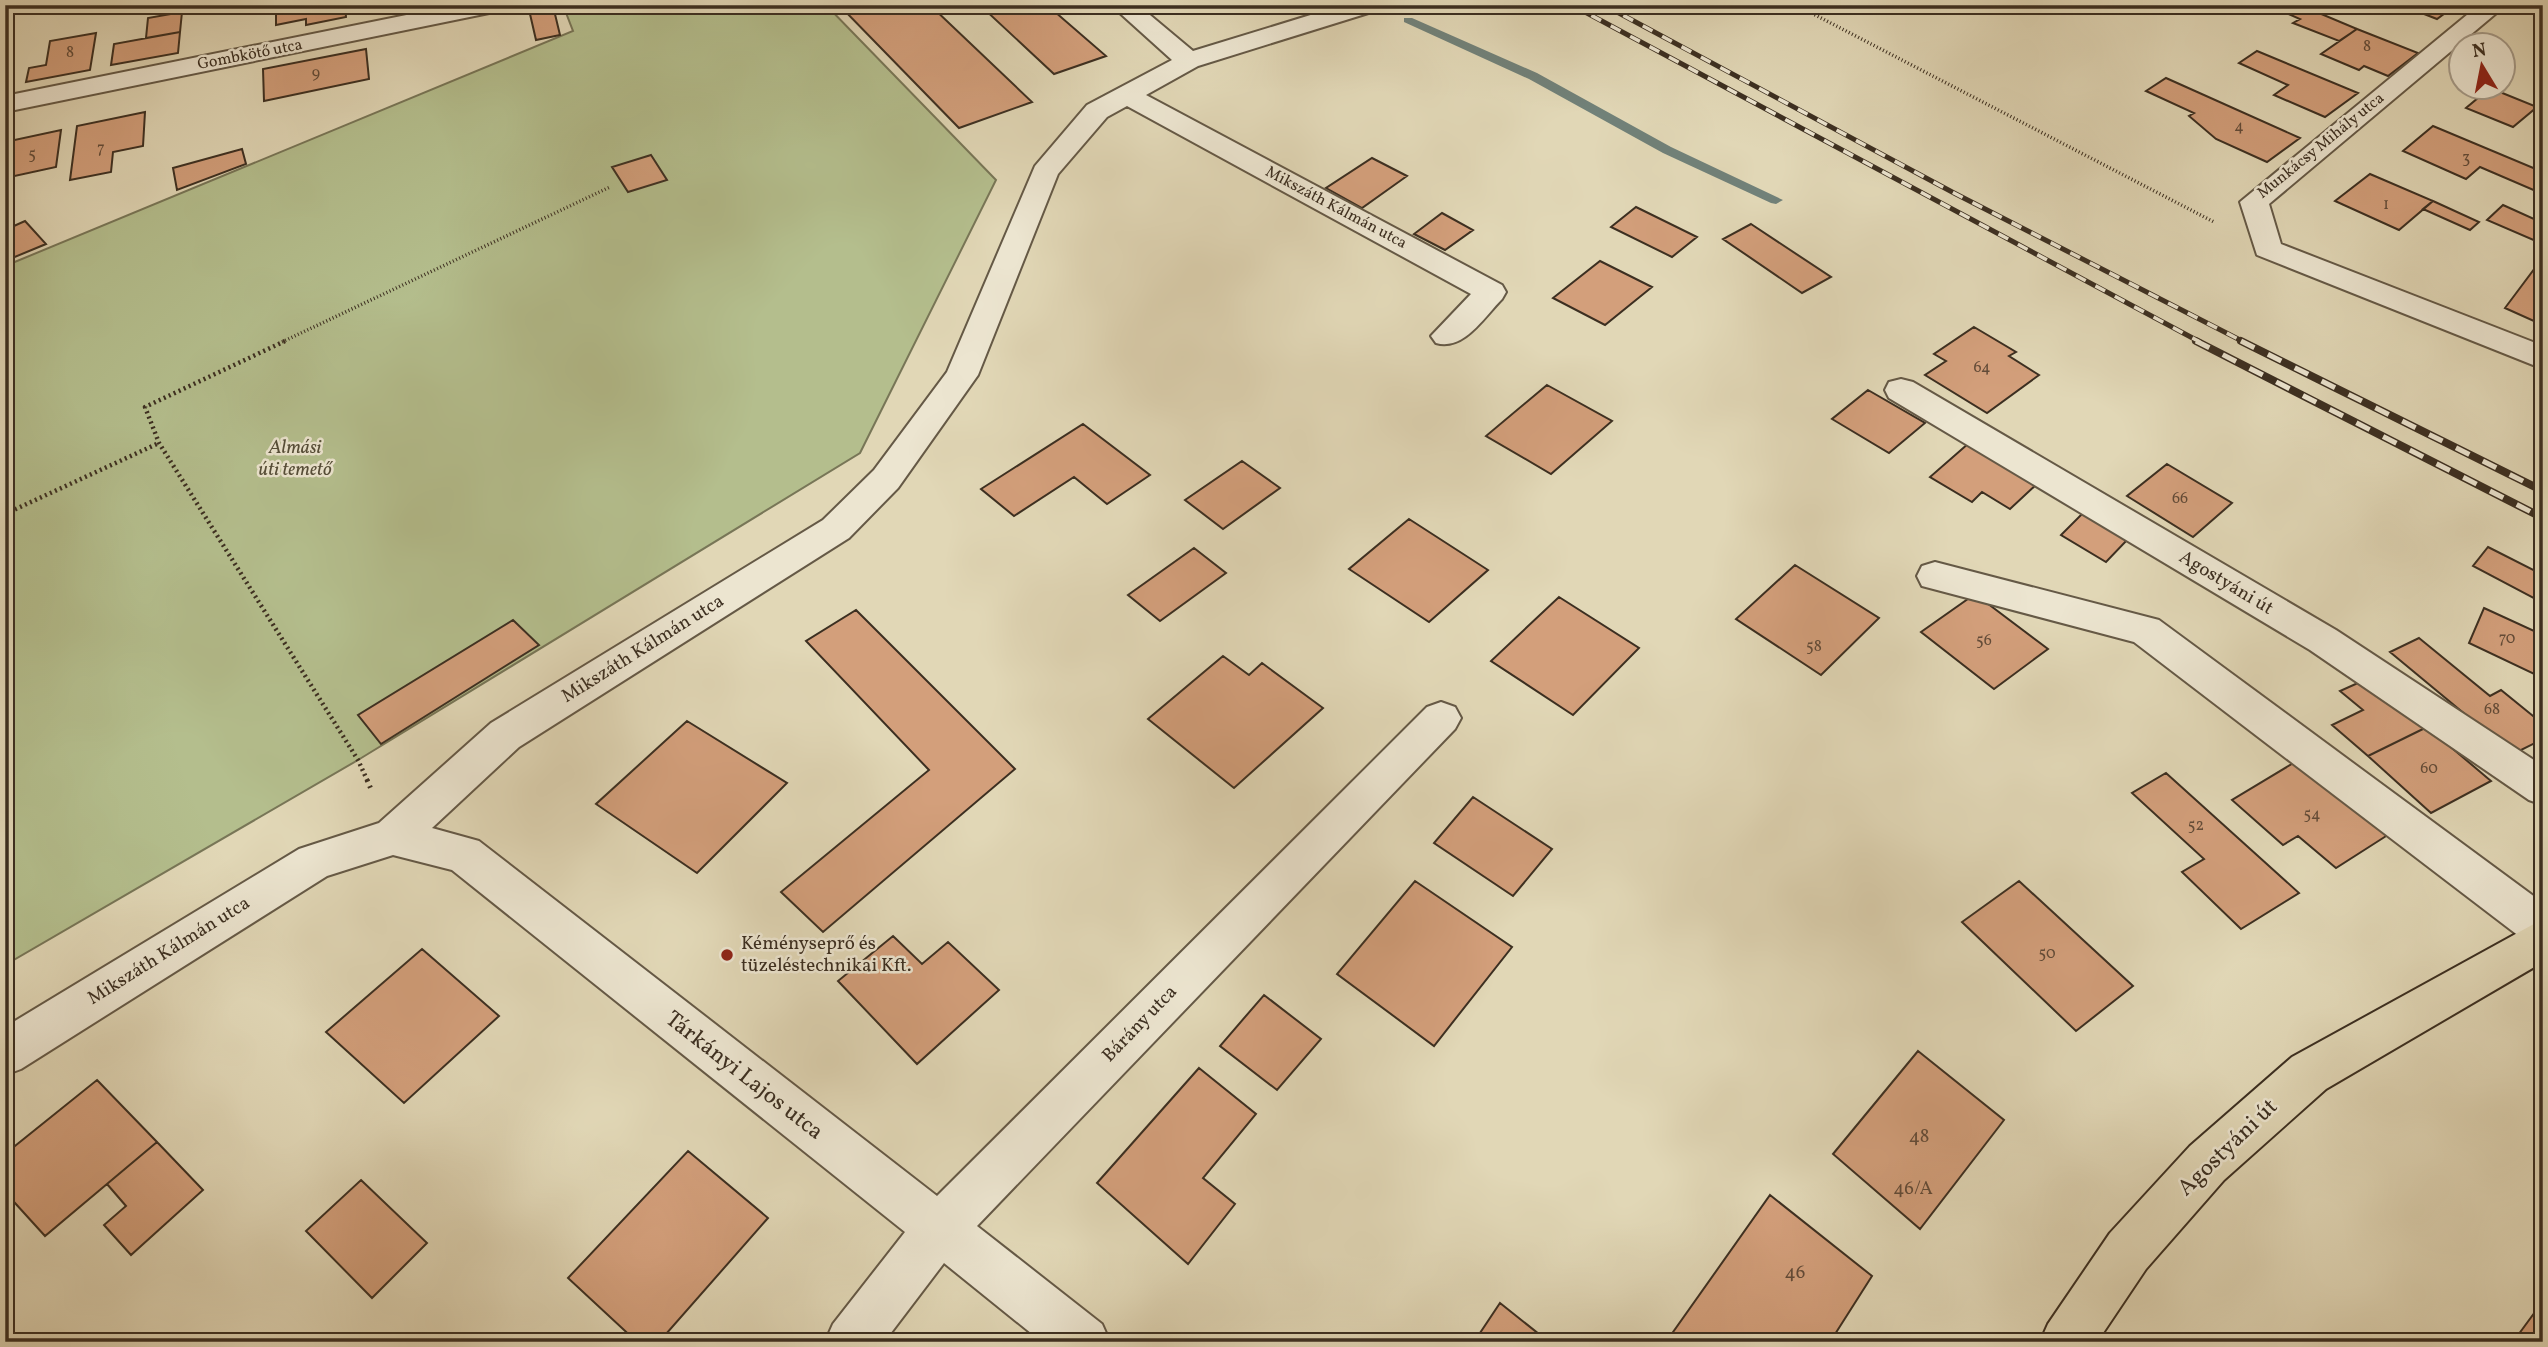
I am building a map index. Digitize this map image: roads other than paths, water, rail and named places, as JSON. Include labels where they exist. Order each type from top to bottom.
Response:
[{"type":"main road","name":"Agostyáni út","points":[[2066,1342],[2128,1251],[2207,1163],[2309,1073],[2543,939]]},
{"type":"street","name":"Gombkötő utca","points":[[5,104],[410,14],[494,5]]},
{"type":"street","points":[[1123,5],[1189,61]]},
{"type":"street","name":"Mikszáth Kálmán utca","points":[[5,1053],[314,862],[393,837],[505,735],[836,529],[886,479],[962,375],[1045,172],[1097,111],[1189,61],[1369,5]]},
{"type":"street","name":"Munkácsy Mihály utca","points":[[2494,5],[2253,202],[2268,249],[2543,358]]},
{"type":"street","name":"Mikszáth Kálmán utca","points":[[1127,95],[1491,292],[1447,336]]},
{"type":"street","name":"Agostyáni út","points":[[1900,390],[2323,640],[2543,788]]},
{"type":"street","points":[[1935,576],[2146,630],[2543,929]]},
{"type":"street","name":"Bárány utca","points":[[851,1342],[939,1229],[1441,718]]},
{"type":"street","name":"Tárkányi Lajos utca","points":[[393,837],[464,854],[1084,1342]]},
{"type":"waterway","points":[[1408,20],[1533,76],[1667,150],[1776,200]]},
{"type":"railway","points":[[1572,5],[2200,342]]},
{"type":"railway","points":[[1604,5],[1954,193],[2244,342]]},
{"type":"railway","points":[[2196,341],[2543,518]]},
{"type":"railway","points":[[2241,341],[2543,491]]},
{"type":"place","name":"Kéményseprő és tüzeléstechnikai Kft.","points":[[727,955]]},
{"type":"park label","name":"Almási úti temető","points":[[295,459]]}]
